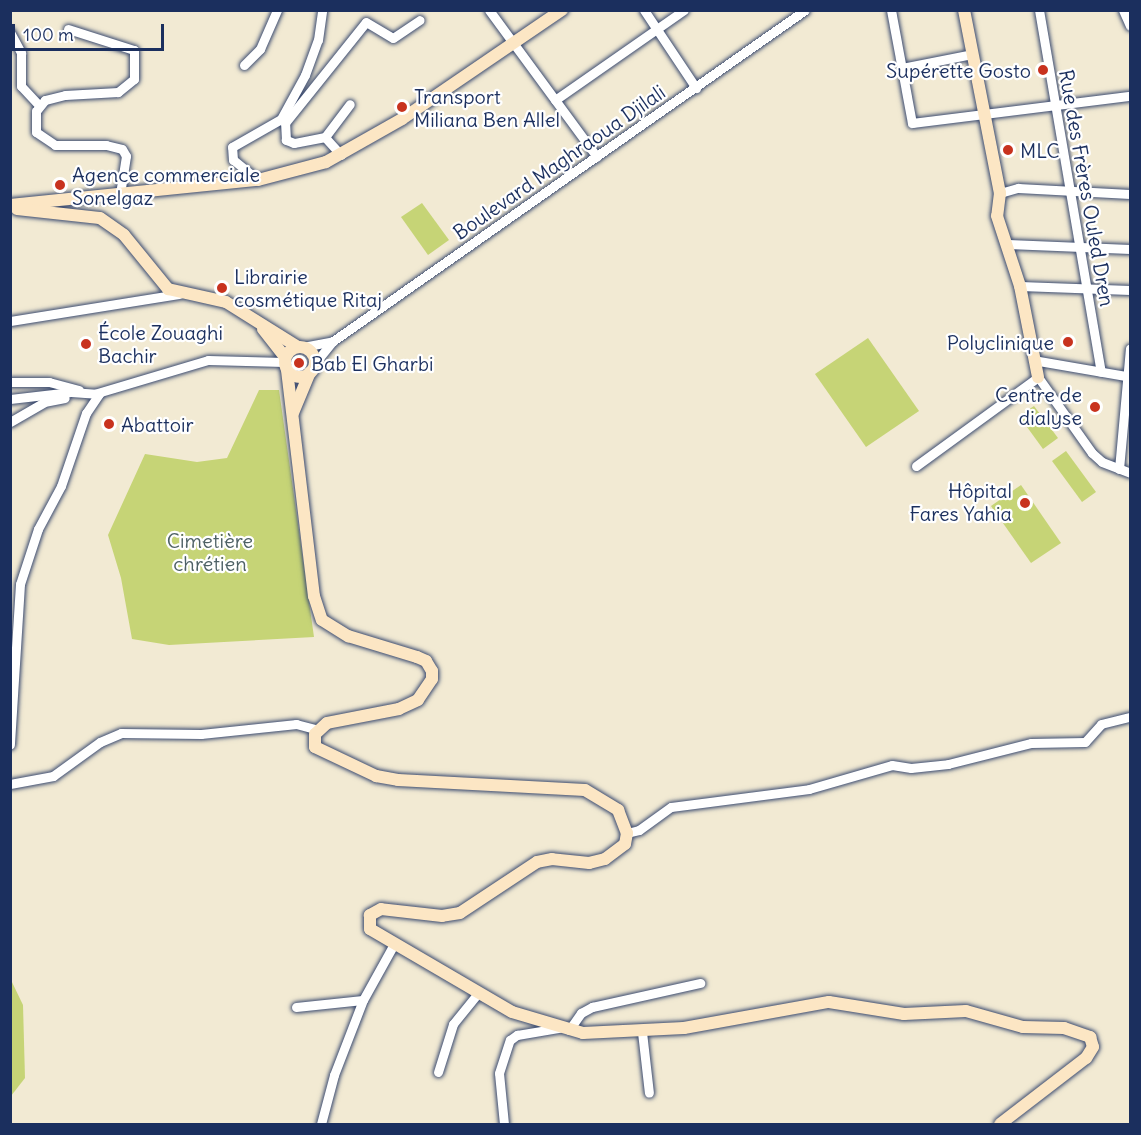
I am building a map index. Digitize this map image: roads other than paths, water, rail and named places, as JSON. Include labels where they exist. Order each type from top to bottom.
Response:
[{"type":"main road","points":[[10,206],[258,180],[341,155],[517,43],[562,10]]},
{"type":"main road","points":[[964,10],[1000,193],[997,216],[1020,286],[1038,377]]},
{"type":"main road","points":[[10,206],[100,218],[124,234],[156,279],[179,294],[226,302],[312,353],[313,368],[292,415]]},
{"type":"main road","points":[[255,319],[295,376],[313,368]]},
{"type":"main road","points":[[285,363],[301,347]]},
{"type":"main road","points":[[285,363],[314,596],[322,620],[348,636],[426,661],[432,671],[432,679],[418,700],[399,709],[331,722],[318,730],[313,742],[320,752],[376,776],[432,784],[572,787],[596,794],[618,810],[627,833],[625,844],[604,859],[589,863],[552,859],[537,862],[455,915],[384,909],[372,912],[368,927],[477,994],[535,1021],[564,1029],[606,1034],[642,1032],[714,1024],[829,1002],[904,1014],[966,1011],[1023,1027],[1064,1028],[1090,1037],[1093,1047],[1086,1058],[1000,1125]]},
{"type":"street","points":[[244,64],[260,49],[277,10]]},
{"type":"street","points":[[258,180],[233,160],[232,147],[281,119],[305,75],[318,40],[322,10]]},
{"type":"street","points":[[489,10],[517,43],[597,157]]},
{"type":"street","points":[[644,10],[696,88]]},
{"type":"street","points":[[555,100],[684,10]]},
{"type":"street","name":"Boulevard Maghraoua Djilali","points":[[333,341],[805,10]]},
{"type":"street","points":[[891,10],[912,123],[1131,96]]},
{"type":"street","name":"Rue des Frères Ouled Dren","points":[[1039,10],[1068,192],[1080,247],[1101,372]]},
{"type":"street","points":[[350,104],[325,137],[294,142],[286,140],[283,129],[366,22],[393,38],[420,20]]},
{"type":"street","points":[[38,104],[56,96],[118,92],[134,79],[134,50],[68,29]]},
{"type":"street","points":[[10,32],[21,53],[21,86],[38,104]]},
{"type":"street","points":[[902,68],[972,54]]},
{"type":"street","points":[[38,104],[35,123],[43,140],[55,145],[106,145],[122,149],[126,156],[120,194]]},
{"type":"street","points":[[325,137],[341,155]]},
{"type":"street","points":[[1000,193],[1018,188],[1131,194]]},
{"type":"street","points":[[1008,244],[1131,249]]},
{"type":"street","points":[[1020,286],[1131,290]]},
{"type":"street","points":[[10,321],[179,294]]},
{"type":"street","points":[[301,347],[333,341]]},
{"type":"street","points":[[313,368],[333,341]]},
{"type":"street","points":[[1119,469],[1126,376],[1131,348]]},
{"type":"street","points":[[10,422],[44,402],[99,394],[208,360],[285,363]]},
{"type":"street","points":[[1033,360],[1126,376]]},
{"type":"street","points":[[916,466],[1038,377],[1092,453],[1119,469],[1131,473]]},
{"type":"street","points":[[10,382],[49,382],[99,394]]},
{"type":"street","points":[[10,399],[84,392]]},
{"type":"street","points":[[10,745],[20,584],[38,529],[61,486],[82,422],[99,394]]},
{"type":"street","points":[[627,833],[639,830],[671,807],[809,789],[892,765],[911,768],[948,764],[1031,743],[1084,742],[1101,724],[1131,717]]},
{"type":"street","points":[[10,784],[53,777],[100,742],[121,733],[201,734],[296,724],[318,730]]},
{"type":"street","points":[[321,1125],[334,1075],[363,1000],[394,944]]},
{"type":"street","points":[[504,1125],[499,1073],[510,1040],[517,1035],[564,1029],[581,1013],[592,1007],[700,983]]},
{"type":"street","points":[[438,1072],[453,1024],[477,994]]},
{"type":"street","points":[[296,1007],[363,1000]]},
{"type":"street","points":[[642,1032],[649,1093]]},
{"type":"place","name":"Supérette Gosto","points":[[1043,70]]},
{"type":"place","name":"Transport Miliana Ben Allel","points":[[402,107]]},
{"type":"place","name":"MLC","points":[[1008,150]]},
{"type":"place","name":"Agence commerciale Sonelgaz","points":[[60,185]]},
{"type":"place","name":"Librairie cosmétique Ritaj","points":[[222,288]]},
{"type":"place","name":"Polyclinique","points":[[1068,342]]},
{"type":"place","name":"École Zouaghi Bachir","points":[[86,344]]},
{"type":"place","name":"Bab El Gharbi","points":[[299,363]]},
{"type":"place","name":"Centre de dialyse","points":[[1095,407]]},
{"type":"place","name":"Abattoir","points":[[109,424]]},
{"type":"place","name":"Hôpital Fares Yahia","points":[[1025,503]]},
{"type":"park label","name":"Cimetière chrétien","points":[[210,552]]}]
